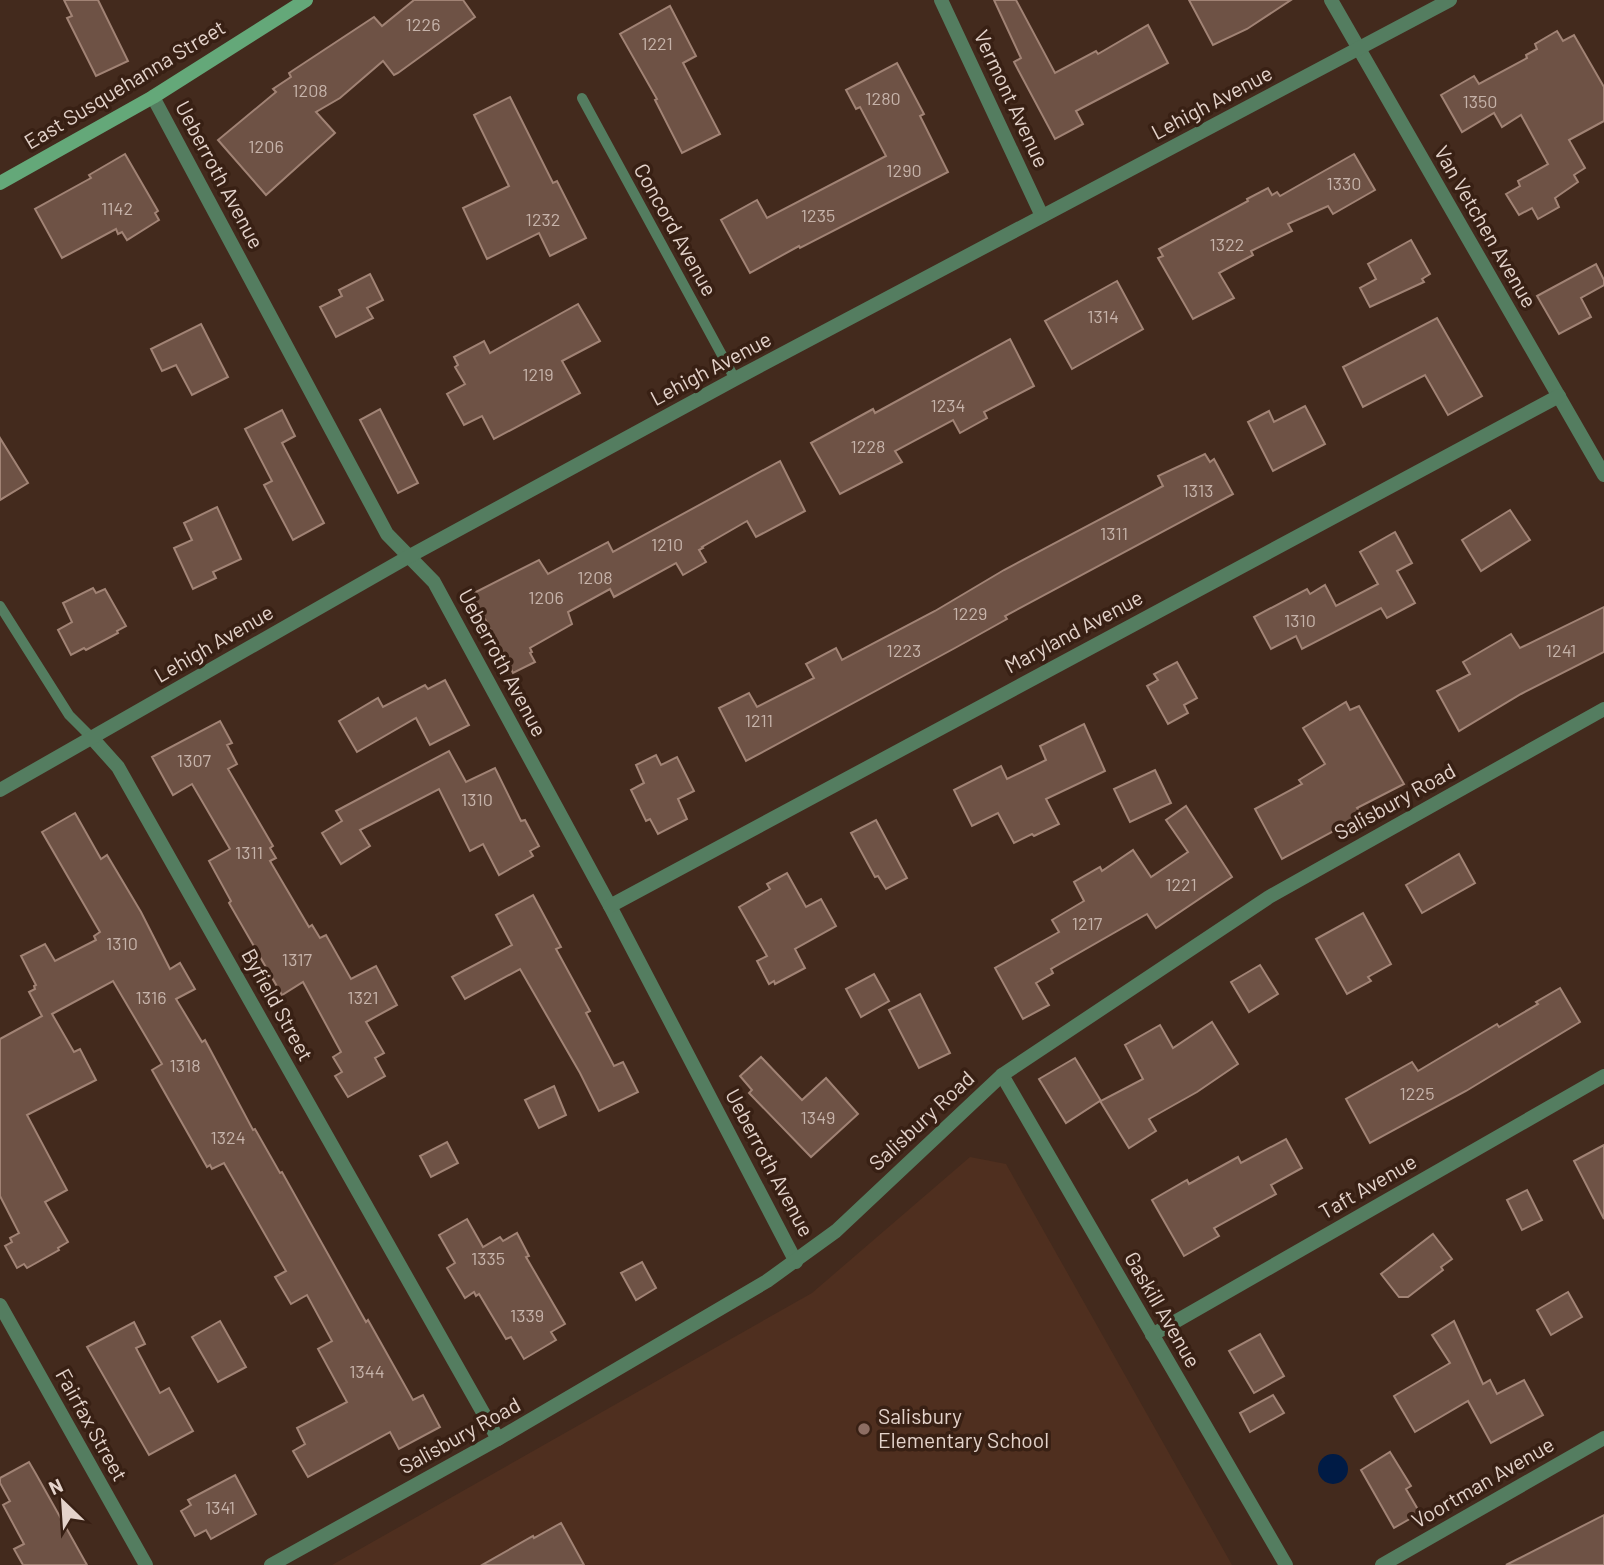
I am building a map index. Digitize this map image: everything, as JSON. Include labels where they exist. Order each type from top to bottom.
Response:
[{"type":"main road","name":"East Susquehanna Street","points":[[0,183],[153,97],[306,0]]},
{"type":"street","name":"Vermont Avenue","points":[[941,0],[1042,216]]},
{"type":"street","name":"Van Vetchen Avenue","points":[[1331,0],[1604,475]]},
{"type":"street","name":"Lehigh Avenue","points":[[0,790],[408,557],[735,379],[1450,0]]},
{"type":"street","name":"Ueberroth Avenue","points":[[153,97],[387,534],[434,582],[610,905],[796,1262]]},
{"type":"street","name":"Maryland Avenue","points":[[610,905],[1559,396]]},
{"type":"street","name":"Salisbury Road","points":[[271,1565],[498,1439],[767,1281],[836,1231],[1002,1075],[1269,897],[1604,709]]},
{"type":"street","name":"Byfield Street","points":[[92,738],[118,767],[498,1439]]},
{"type":"street","name":"Gaskill Avenue","points":[[1002,1075],[1286,1565]]},
{"type":"street","name":"Taft Avenue","points":[[1152,1335],[1604,1076]]},
{"type":"street","name":"Fairfax Street","points":[[0,1305],[146,1565]]},
{"type":"street","name":"Voortman Avenue","points":[[1382,1565],[1604,1438]]},
{"type":"lane","name":"Concord Avenue","points":[[582,98],[735,379]]},
{"type":"lane","name":"Byfield Street","points":[[0,606],[69,715],[92,738]]},
{"type":"shaded area","name":"Salisbury Elementary School","points":[[970,1157],[1006,1164],[1232,1565],[332,1565],[812,1293]]},
{"type":"water","points":[[1333,1454],[1344,1458],[1348,1469],[1344,1480],[1333,1484],[1322,1480],[1318,1469],[1322,1458]]},
{"type":"building","points":[[64,0],[98,0],[128,61],[96,76],[67,18],[72,16]]},
{"type":"building","points":[[414,0],[463,0],[475,17],[394,75],[383,61],[340,98],[316,112],[335,133],[266,195],[218,140],[276,92],[273,89],[291,77],[289,73],[374,17],[382,26]]},
{"type":"building","points":[[994,0],[1016,0],[1055,73],[1096,51],[1098,54],[1148,25],[1168,63],[1076,111],[1083,124],[1055,139],[1014,62],[1021,58]]},
{"type":"building","points":[[1189,0],[1291,0],[1247,29],[1213,45]]},
{"type":"building","points":[[670,6],[696,56],[683,63],[720,134],[682,153],[655,100],[657,99],[620,34]]},
{"type":"building","points":[[1557,31],[1563,41],[1574,35],[1604,87],[1604,121],[1569,140],[1585,168],[1574,175],[1578,182],[1555,198],[1559,207],[1538,219],[1532,208],[1519,215],[1506,194],[1520,186],[1518,181],[1548,164],[1521,115],[1502,127],[1494,113],[1462,132],[1441,95],[1474,76],[1479,84],[1527,58],[1526,55],[1537,49],[1535,44]]},
{"type":"building","points":[[897,63],[924,114],[920,116],[948,172],[750,273],[721,220],[757,200],[767,218],[886,156],[860,107],[856,109],[846,90]]},
{"type":"building","points":[[510,97],[553,183],[557,181],[586,238],[550,256],[539,233],[487,259],[463,208],[509,186],[474,115]]},
{"type":"building","points":[[125,154],[158,211],[155,213],[159,220],[127,240],[122,232],[118,234],[116,229],[62,258],[35,209],[91,178],[89,175]]},
{"type":"building","points":[[1354,154],[1375,190],[1333,214],[1328,206],[1288,224],[1292,231],[1251,251],[1253,255],[1219,273],[1234,298],[1193,319],[1158,258],[1163,256],[1159,249],[1268,188],[1272,195],[1277,192],[1280,196]]},
{"type":"building","points":[[1411,240],[1430,274],[1422,279],[1424,282],[1370,307],[1360,288],[1376,279],[1368,264]]},
{"type":"building","points":[[1596,264],[1604,285],[1581,298],[1591,317],[1559,334],[1537,296]]},
{"type":"building","points":[[370,274],[383,300],[367,308],[373,318],[336,337],[320,307],[342,296],[339,290]]},
{"type":"building","points":[[1117,281],[1143,329],[1072,369],[1045,321]]},
{"type":"building","points":[[578,304],[600,341],[562,361],[580,393],[494,439],[482,416],[464,425],[447,394],[465,384],[455,367],[458,365],[454,357],[484,341],[490,353]]},
{"type":"building","points":[[1437,318],[1482,396],[1448,415],[1425,375],[1363,407],[1343,367]]},
{"type":"building","points":[[201,324],[228,377],[192,395],[176,365],[162,371],[151,349]]},
{"type":"building","points":[[1010,339],[1034,386],[984,412],[987,418],[960,433],[953,420],[895,451],[902,462],[840,494],[811,443],[873,409],[875,413]]},
{"type":"building","points":[[1305,406],[1325,444],[1273,471],[1248,422],[1269,411],[1274,422]]},
{"type":"building","points":[[380,409],[418,483],[398,493],[360,420]]},
{"type":"building","points":[[282,410],[295,436],[282,443],[324,523],[293,540],[264,485],[272,481],[245,429]]},
{"type":"building","points":[[0,438],[28,483],[0,500]]},
{"type":"building","points":[[1205,454],[1210,462],[1214,459],[1233,494],[1005,616],[1007,619],[746,761],[719,708],[749,693],[757,707],[814,678],[806,664],[836,648],[842,660],[1163,486],[1158,476]]},
{"type":"building","points":[[780,461],[805,511],[756,537],[747,521],[702,547],[699,550],[706,562],[683,575],[676,563],[614,597],[610,589],[568,612],[572,624],[530,648],[535,662],[513,673],[472,594],[539,560],[548,574],[608,542],[613,552]]},
{"type":"building","points":[[217,507],[241,559],[213,572],[216,578],[193,589],[174,548],[192,540],[184,523]]},
{"type":"building","points":[[1510,510],[1530,540],[1481,571],[1462,540]]},
{"type":"building","points":[[1395,532],[1412,563],[1397,571],[1415,603],[1387,618],[1381,608],[1302,649],[1296,636],[1271,649],[1254,617],[1307,589],[1310,594],[1325,585],[1336,606],[1378,584],[1360,552]]},
{"type":"building","points":[[93,588],[96,593],[105,589],[126,626],[86,650],[84,648],[71,655],[58,630],[72,622],[63,603]]},
{"type":"building","points":[[1604,607],[1604,652],[1521,694],[1459,731],[1437,691],[1470,674],[1463,662],[1511,634],[1520,648]]},
{"type":"building","points":[[1177,662],[1197,698],[1184,705],[1188,713],[1168,724],[1147,686],[1158,680],[1154,674]]},
{"type":"building","points":[[445,680],[469,725],[430,745],[416,718],[357,752],[339,721],[378,698],[383,707],[425,685],[428,689]]},
{"type":"building","points":[[1346,702],[1350,710],[1359,706],[1404,784],[1357,808],[1361,814],[1282,859],[1255,809],[1302,784],[1299,780],[1325,764],[1303,728]]},
{"type":"building","points":[[220,721],[232,743],[227,745],[237,764],[228,769],[273,846],[270,848],[276,858],[270,861],[309,927],[312,925],[320,938],[326,935],[351,979],[376,966],[397,1005],[366,1022],[384,1053],[375,1058],[385,1076],[348,1097],[335,1076],[342,1072],[333,1057],[341,1052],[303,982],[282,995],[229,903],[231,901],[209,861],[230,849],[192,784],[173,795],[152,757]]},
{"type":"building","points":[[1084,724],[1105,771],[1046,799],[1059,824],[1014,843],[998,813],[972,826],[954,790],[1001,766],[1007,779],[1046,760],[1040,746]]},
{"type":"building","points":[[449,751],[466,782],[495,768],[521,821],[525,820],[539,846],[530,851],[533,856],[499,875],[483,844],[470,851],[439,789],[360,830],[370,846],[341,864],[322,833],[342,821],[336,811]]},
{"type":"building","points":[[656,755],[661,765],[677,757],[694,791],[678,799],[687,819],[658,834],[650,819],[646,821],[631,790],[644,783],[636,765]]},
{"type":"building","points":[[1155,770],[1171,803],[1130,822],[1114,789]]},
{"type":"building","points":[[1186,806],[1232,877],[1156,928],[1147,914],[1051,969],[1053,973],[1036,983],[1049,1005],[1023,1019],[995,968],[1059,932],[1052,920],[1084,901],[1074,882],[1100,867],[1102,871],[1133,850],[1151,877],[1188,852],[1166,820]]},
{"type":"building","points":[[75,813],[101,859],[107,855],[141,912],[170,969],[180,963],[195,989],[176,999],[202,1042],[205,1040],[253,1130],[255,1129],[280,1173],[282,1172],[413,1400],[423,1395],[440,1427],[399,1449],[390,1432],[308,1477],[293,1451],[305,1444],[297,1428],[347,1402],[318,1349],[332,1341],[307,1295],[291,1304],[275,1277],[286,1271],[224,1163],[212,1169],[210,1165],[207,1167],[152,1070],[162,1064],[113,981],[52,1014],[74,1052],[80,1049],[96,1080],[27,1115],[67,1190],[45,1202],[68,1242],[27,1268],[24,1264],[17,1268],[5,1246],[12,1242],[10,1238],[19,1233],[0,1196],[0,1039],[42,1016],[29,992],[35,989],[36,985],[21,956],[45,944],[55,961],[96,940],[94,936],[100,932],[42,832]]},
{"type":"building","points":[[876,820],[907,878],[886,889],[878,876],[875,877],[851,833]]},
{"type":"building","points":[[1459,854],[1475,883],[1422,913],[1406,885]]},
{"type":"building","points":[[787,873],[806,907],[821,899],[836,926],[795,949],[805,968],[775,984],[774,981],[769,984],[757,961],[767,956],[739,907],[770,889],[767,884]]},
{"type":"building","points":[[533,895],[561,947],[556,949],[590,1011],[586,1013],[614,1066],[623,1062],[638,1092],[599,1111],[520,969],[465,999],[452,977],[512,945],[496,915]]},
{"type":"building","points":[[1363,913],[1391,964],[1368,977],[1371,981],[1347,994],[1316,939]]},
{"type":"building","points":[[1260,965],[1278,994],[1249,1012],[1231,982]]},
{"type":"building","points":[[874,974],[889,1001],[861,1017],[846,989]]},
{"type":"building","points":[[1560,988],[1580,1022],[1466,1091],[1370,1143],[1346,1099],[1412,1062],[1418,1071],[1497,1024],[1499,1027]]},
{"type":"building","points":[[920,994],[950,1053],[919,1068],[889,1010]]},
{"type":"building","points":[[1212,1022],[1238,1064],[1197,1092],[1149,1119],[1156,1131],[1129,1148],[1100,1101],[1066,1123],[1039,1079],[1075,1058],[1101,1101],[1143,1079],[1125,1045],[1160,1025],[1173,1048]]},
{"type":"building","points":[[761,1057],[802,1100],[826,1078],[858,1114],[811,1157],[749,1093],[752,1090],[740,1076]]},
{"type":"building","points":[[554,1086],[566,1115],[539,1128],[525,1100]]},
{"type":"building","points":[[1286,1139],[1302,1168],[1271,1185],[1276,1194],[1214,1228],[1219,1236],[1184,1256],[1152,1200],[1187,1180],[1189,1184],[1238,1157],[1241,1163]]},
{"type":"building","points":[[447,1142],[458,1163],[431,1177],[420,1156]]},
{"type":"building","points":[[1604,1145],[1604,1219],[1574,1161]]},
{"type":"building","points":[[1527,1190],[1542,1220],[1522,1230],[1507,1200]]},
{"type":"building","points":[[467,1219],[483,1247],[500,1237],[503,1241],[517,1233],[529,1256],[526,1257],[565,1324],[551,1332],[556,1340],[524,1359],[511,1337],[506,1339],[479,1294],[476,1296],[474,1292],[465,1298],[447,1268],[455,1263],[439,1235]]},
{"type":"building","points":[[1433,1234],[1452,1259],[1441,1267],[1443,1270],[1408,1297],[1399,1297],[1381,1274]]},
{"type":"building","points":[[642,1262],[656,1288],[636,1300],[621,1273]]},
{"type":"building","points":[[1568,1292],[1582,1317],[1551,1335],[1537,1310]]},
{"type":"building","points":[[220,1321],[246,1367],[218,1382],[192,1337]]},
{"type":"building","points":[[1454,1321],[1483,1384],[1490,1380],[1497,1394],[1524,1380],[1543,1415],[1491,1443],[1468,1401],[1415,1432],[1394,1396],[1450,1363],[1432,1335]]},
{"type":"building","points":[[134,1322],[145,1344],[136,1348],[160,1393],[169,1388],[193,1431],[149,1455],[87,1347]]},
{"type":"building","points":[[1260,1334],[1284,1376],[1254,1393],[1229,1351]]},
{"type":"building","points":[[1273,1395],[1284,1413],[1250,1432],[1240,1413]]},
{"type":"building","points":[[1390,1452],[1411,1486],[1406,1489],[1420,1513],[1394,1528],[1361,1470]]},
{"type":"building","points":[[29,1462],[87,1565],[23,1565],[14,1549],[24,1544],[3,1505],[10,1501],[0,1478]]},
{"type":"building","points":[[235,1475],[256,1514],[211,1539],[206,1530],[195,1536],[181,1511],[191,1505],[188,1500]]},
{"type":"building","points":[[1604,1515],[1604,1565],[1506,1565]]},
{"type":"building","points":[[561,1523],[584,1565],[482,1565],[533,1536],[534,1538]]},
{"type":"place","name":"Salisbury Elementary School","points":[[864,1429]]}]
